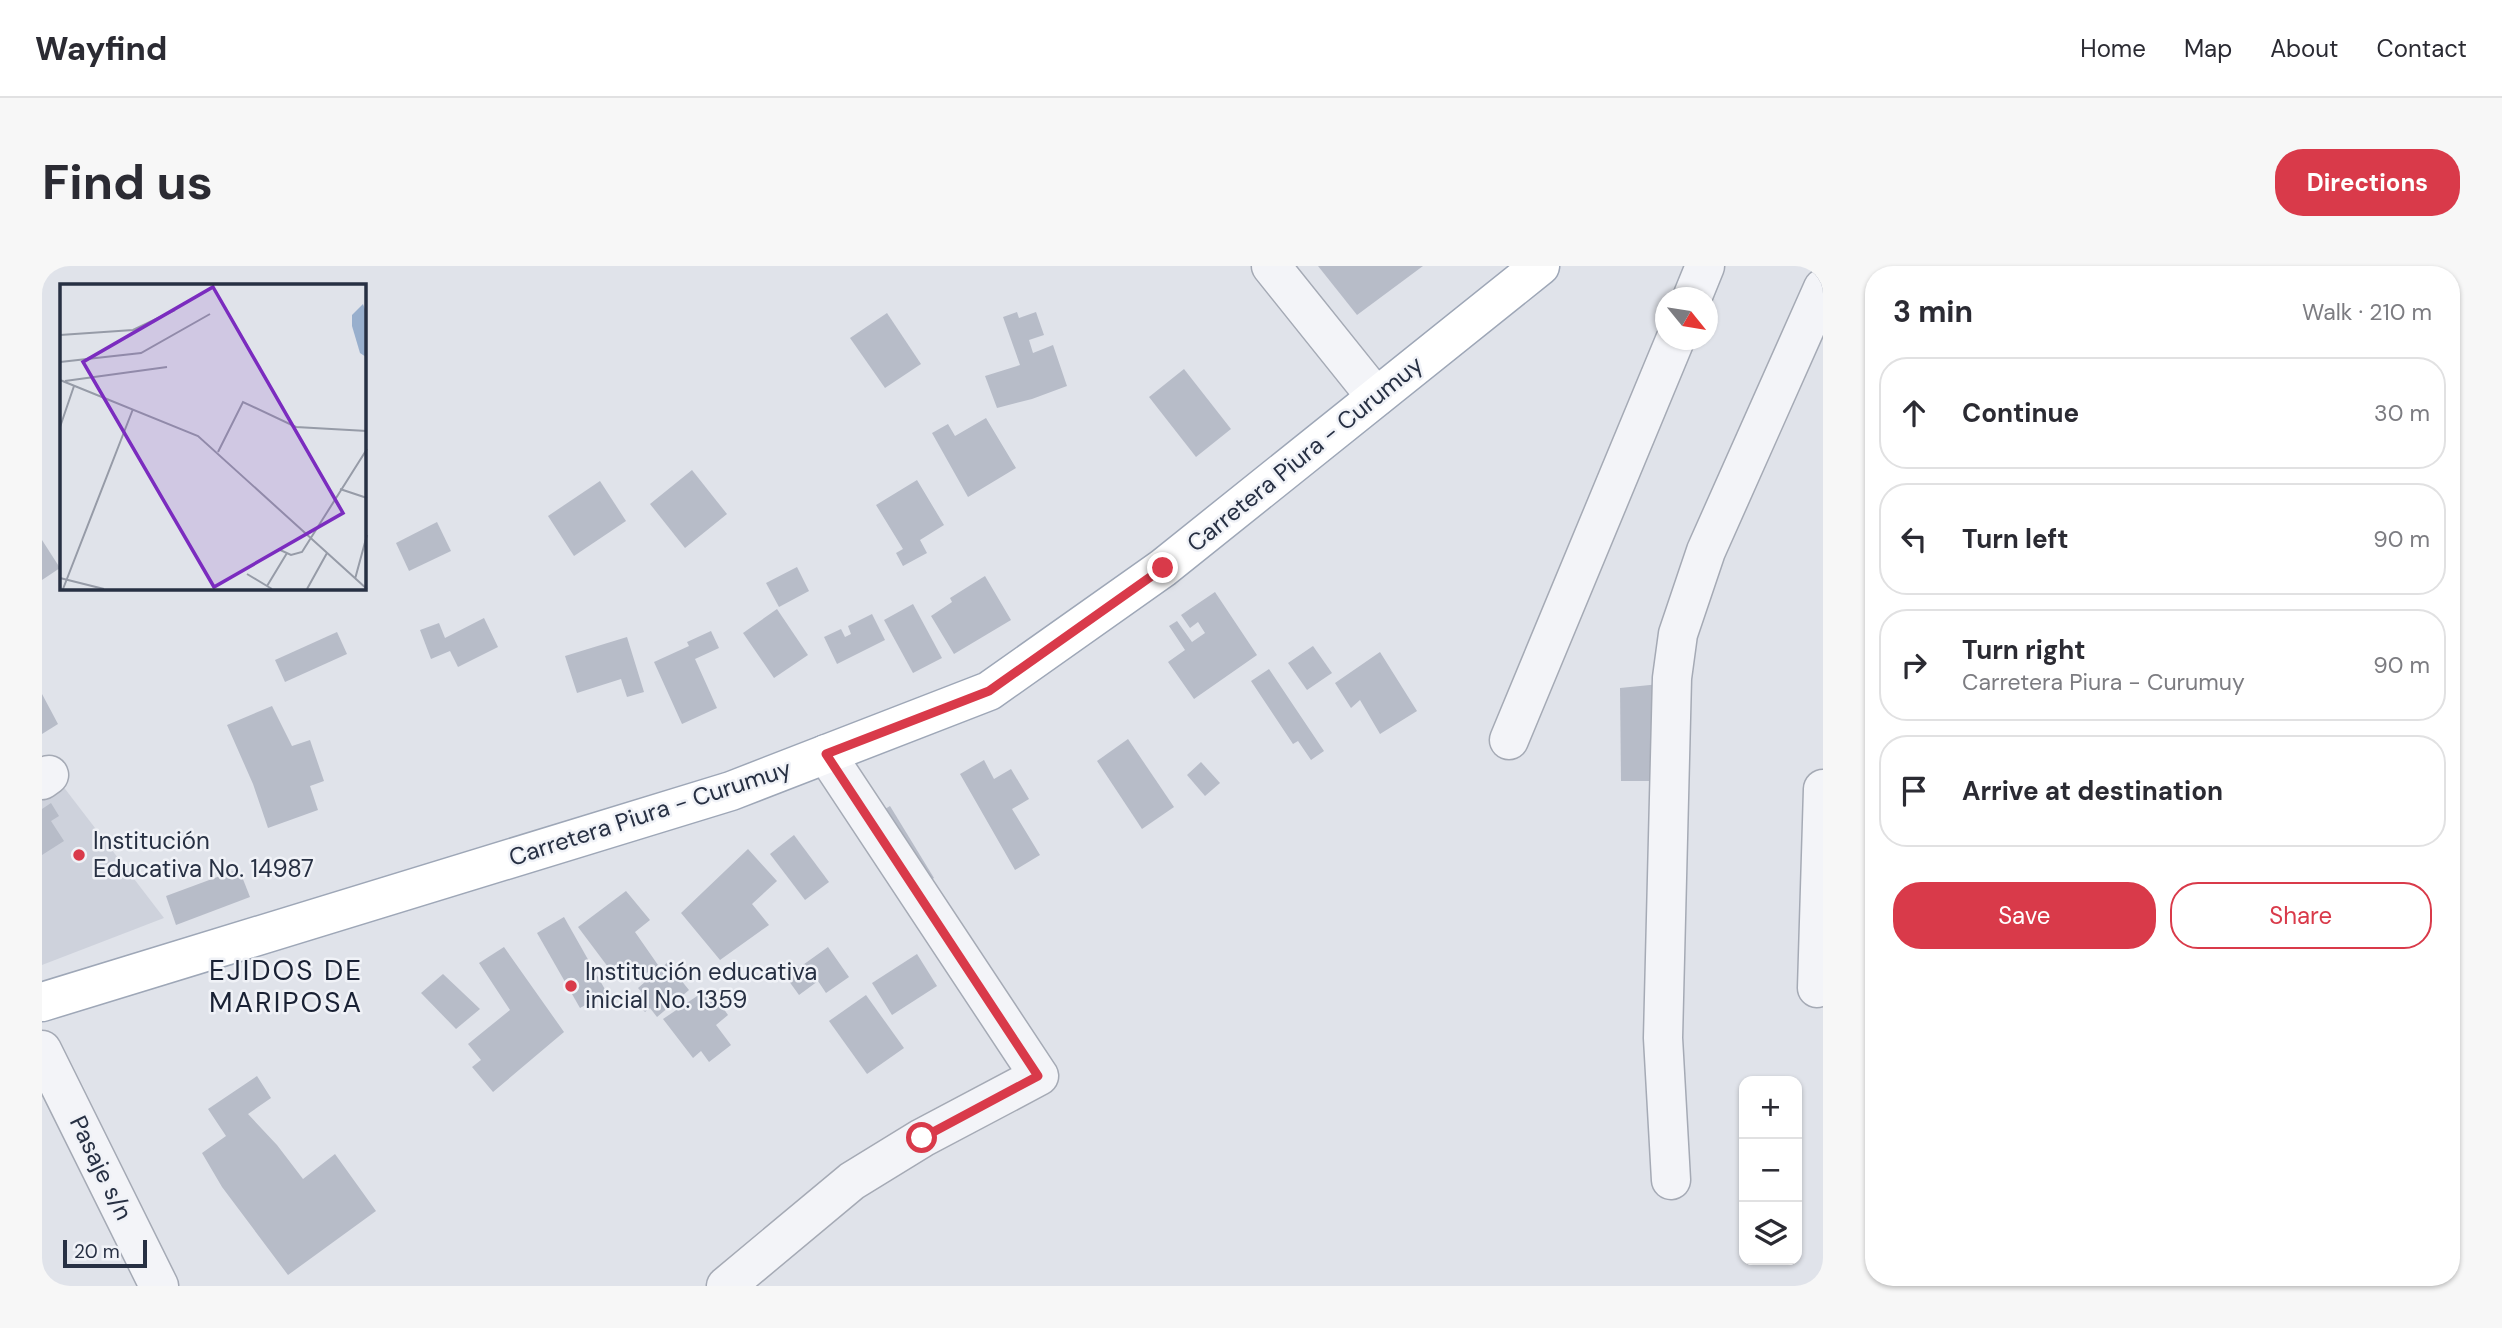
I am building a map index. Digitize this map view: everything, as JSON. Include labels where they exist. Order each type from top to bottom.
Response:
[{"type":"main road","name":"Carretera Piura - Curumuy","points":[[42,1002],[732,790],[989,691],[1163,568],[1540,266]]},
{"type":"street","points":[[1271,266],[1376,397]]},
{"type":"street","points":[[1696,287],[1705,266]]},
{"type":"street","points":[[1671,1180],[1663,1024],[1672,678],[1678,634],[1706,551],[1823,288]]},
{"type":"street","points":[[1508,740],[1671,350]]},
{"type":"street","points":[[726,1286],[852,1181],[922,1138],[1038,1076],[826,754]]},
{"type":"street","points":[[1817,988],[1823,789]]},
{"type":"street","name":"Pasaje s/n","points":[[42,1050],[159,1286]]},
{"type":"shaded area","name":"Institución Educativa No. 14987","points":[[59,781],[164,918],[42,965],[42,792]]},
{"type":"building","points":[[1318,266],[1423,266],[1357,315]]},
{"type":"building","points":[[1017,312],[1019,318],[1036,312],[1044,335],[1029,340],[1033,353],[1053,345],[1067,386],[997,408],[985,376],[1020,365],[1003,317]]},
{"type":"building","points":[[887,313],[921,364],[885,388],[850,338]]},
{"type":"building","points":[[1184,369],[1231,429],[1196,457],[1149,397]]},
{"type":"building","points":[[986,418],[1016,468],[968,497],[932,433],[948,424],[955,436]]},
{"type":"building","points":[[692,470],[727,514],[685,548],[650,504]]},
{"type":"building","points":[[917,480],[944,525],[920,540],[927,553],[903,566],[896,553],[903,549],[876,505]]},
{"type":"building","points":[[600,481],[626,521],[574,556],[548,516]]},
{"type":"building","points":[[437,522],[451,551],[409,571],[396,543]]},
{"type":"building","points":[[42,540],[60,568],[42,580]]},
{"type":"building","points":[[797,567],[809,591],[779,607],[766,583]]},
{"type":"building","points":[[985,576],[1011,620],[954,654],[931,616],[952,602],[950,598]]},
{"type":"building","points":[[1215,592],[1257,655],[1194,699],[1168,662],[1185,650],[1169,626],[1177,621],[1192,642],[1205,633],[1198,622],[1190,628],[1181,615]]},
{"type":"building","points":[[913,604],[942,658],[913,673],[884,620]]},
{"type":"building","points":[[777,609],[808,655],[774,678],[743,633]]},
{"type":"building","points":[[872,614],[885,640],[837,664],[824,637],[841,629],[845,637],[851,634],[848,626]]},
{"type":"building","points":[[484,618],[498,647],[458,667],[450,651],[431,659],[420,630],[439,623],[445,638]]},
{"type":"building","points":[[711,631],[719,648],[695,659],[717,708],[682,724],[654,662],[689,646],[687,642]]},
{"type":"building","points":[[337,632],[347,654],[285,682],[275,660]]},
{"type":"building","points":[[627,637],[644,692],[627,697],[621,679],[577,693],[565,656]]},
{"type":"building","points":[[1313,646],[1332,673],[1307,690],[1288,663]]},
{"type":"building","points":[[1380,652],[1417,711],[1380,734],[1360,700],[1351,708],[1335,683]]},
{"type":"building","points":[[1269,669],[1324,751],[1311,760],[1298,741],[1293,744],[1251,681]]},
{"type":"building","points":[[1660,684],[1665,781],[1621,781],[1620,688]]},
{"type":"building","points":[[42,694],[58,724],[42,734]]},
{"type":"building","points":[[272,706],[292,746],[310,740],[324,781],[310,786],[318,810],[268,828],[253,784],[227,725]]},
{"type":"building","points":[[1128,739],[1174,807],[1142,829],[1097,761]]},
{"type":"building","points":[[984,760],[994,779],[1011,769],[1029,799],[1012,809],[1040,855],[1015,870],[960,774]]},
{"type":"building","points":[[1201,762],[1220,783],[1205,796],[1187,775]]},
{"type":"building","points":[[51,803],[59,816],[51,821],[64,841],[42,855],[42,809]]},
{"type":"building","points":[[890,806],[934,878],[916,889],[872,817]]},
{"type":"building","points":[[794,835],[829,882],[805,900],[770,854]]},
{"type":"building","points":[[748,849],[777,881],[752,904],[769,925],[720,960],[681,913]]},
{"type":"building","points":[[239,869],[250,897],[176,925],[166,896]]},
{"type":"building","points":[[626,891],[650,920],[635,932],[658,965],[637,980],[627,965],[614,975],[578,927]]},
{"type":"building","points":[[564,917],[607,993],[580,1008],[537,933]]},
{"type":"building","points":[[504,947],[564,1032],[493,1092],[472,1067],[481,1060],[468,1044],[510,1010],[479,963]]},
{"type":"building","points":[[828,947],[849,977],[826,993],[818,981],[799,995],[786,977]]},
{"type":"building","points":[[917,954],[937,986],[892,1015],[872,983]]},
{"type":"building","points":[[667,963],[689,990],[657,1017],[650,1008],[645,1012],[635,1001],[644,995],[638,988]]},
{"type":"building","points":[[443,974],[480,1009],[456,1029],[421,993]]},
{"type":"building","points":[[709,988],[728,1015],[716,1025],[731,1045],[709,1062],[701,1051],[693,1058],[663,1019]]},
{"type":"building","points":[[866,995],[904,1048],[867,1074],[829,1021]]},
{"type":"building","points":[[257,1076],[271,1098],[248,1114],[277,1145],[303,1179],[335,1154],[376,1211],[288,1275],[222,1187],[202,1153],[226,1136],[208,1109]]},
{"type":"place","name":"Institución Educativa No. 14987","points":[[79,855]]},
{"type":"place","name":"Institución educativa inicial No. 1359","points":[[571,986]]},
{"type":"district","name":"EJIDOS DE MARIPOSA","points":[[286,986]]},
{"type":"route","points":[[922,1138],[1038,1076],[826,754],[989,691],[1163,568]]}]
